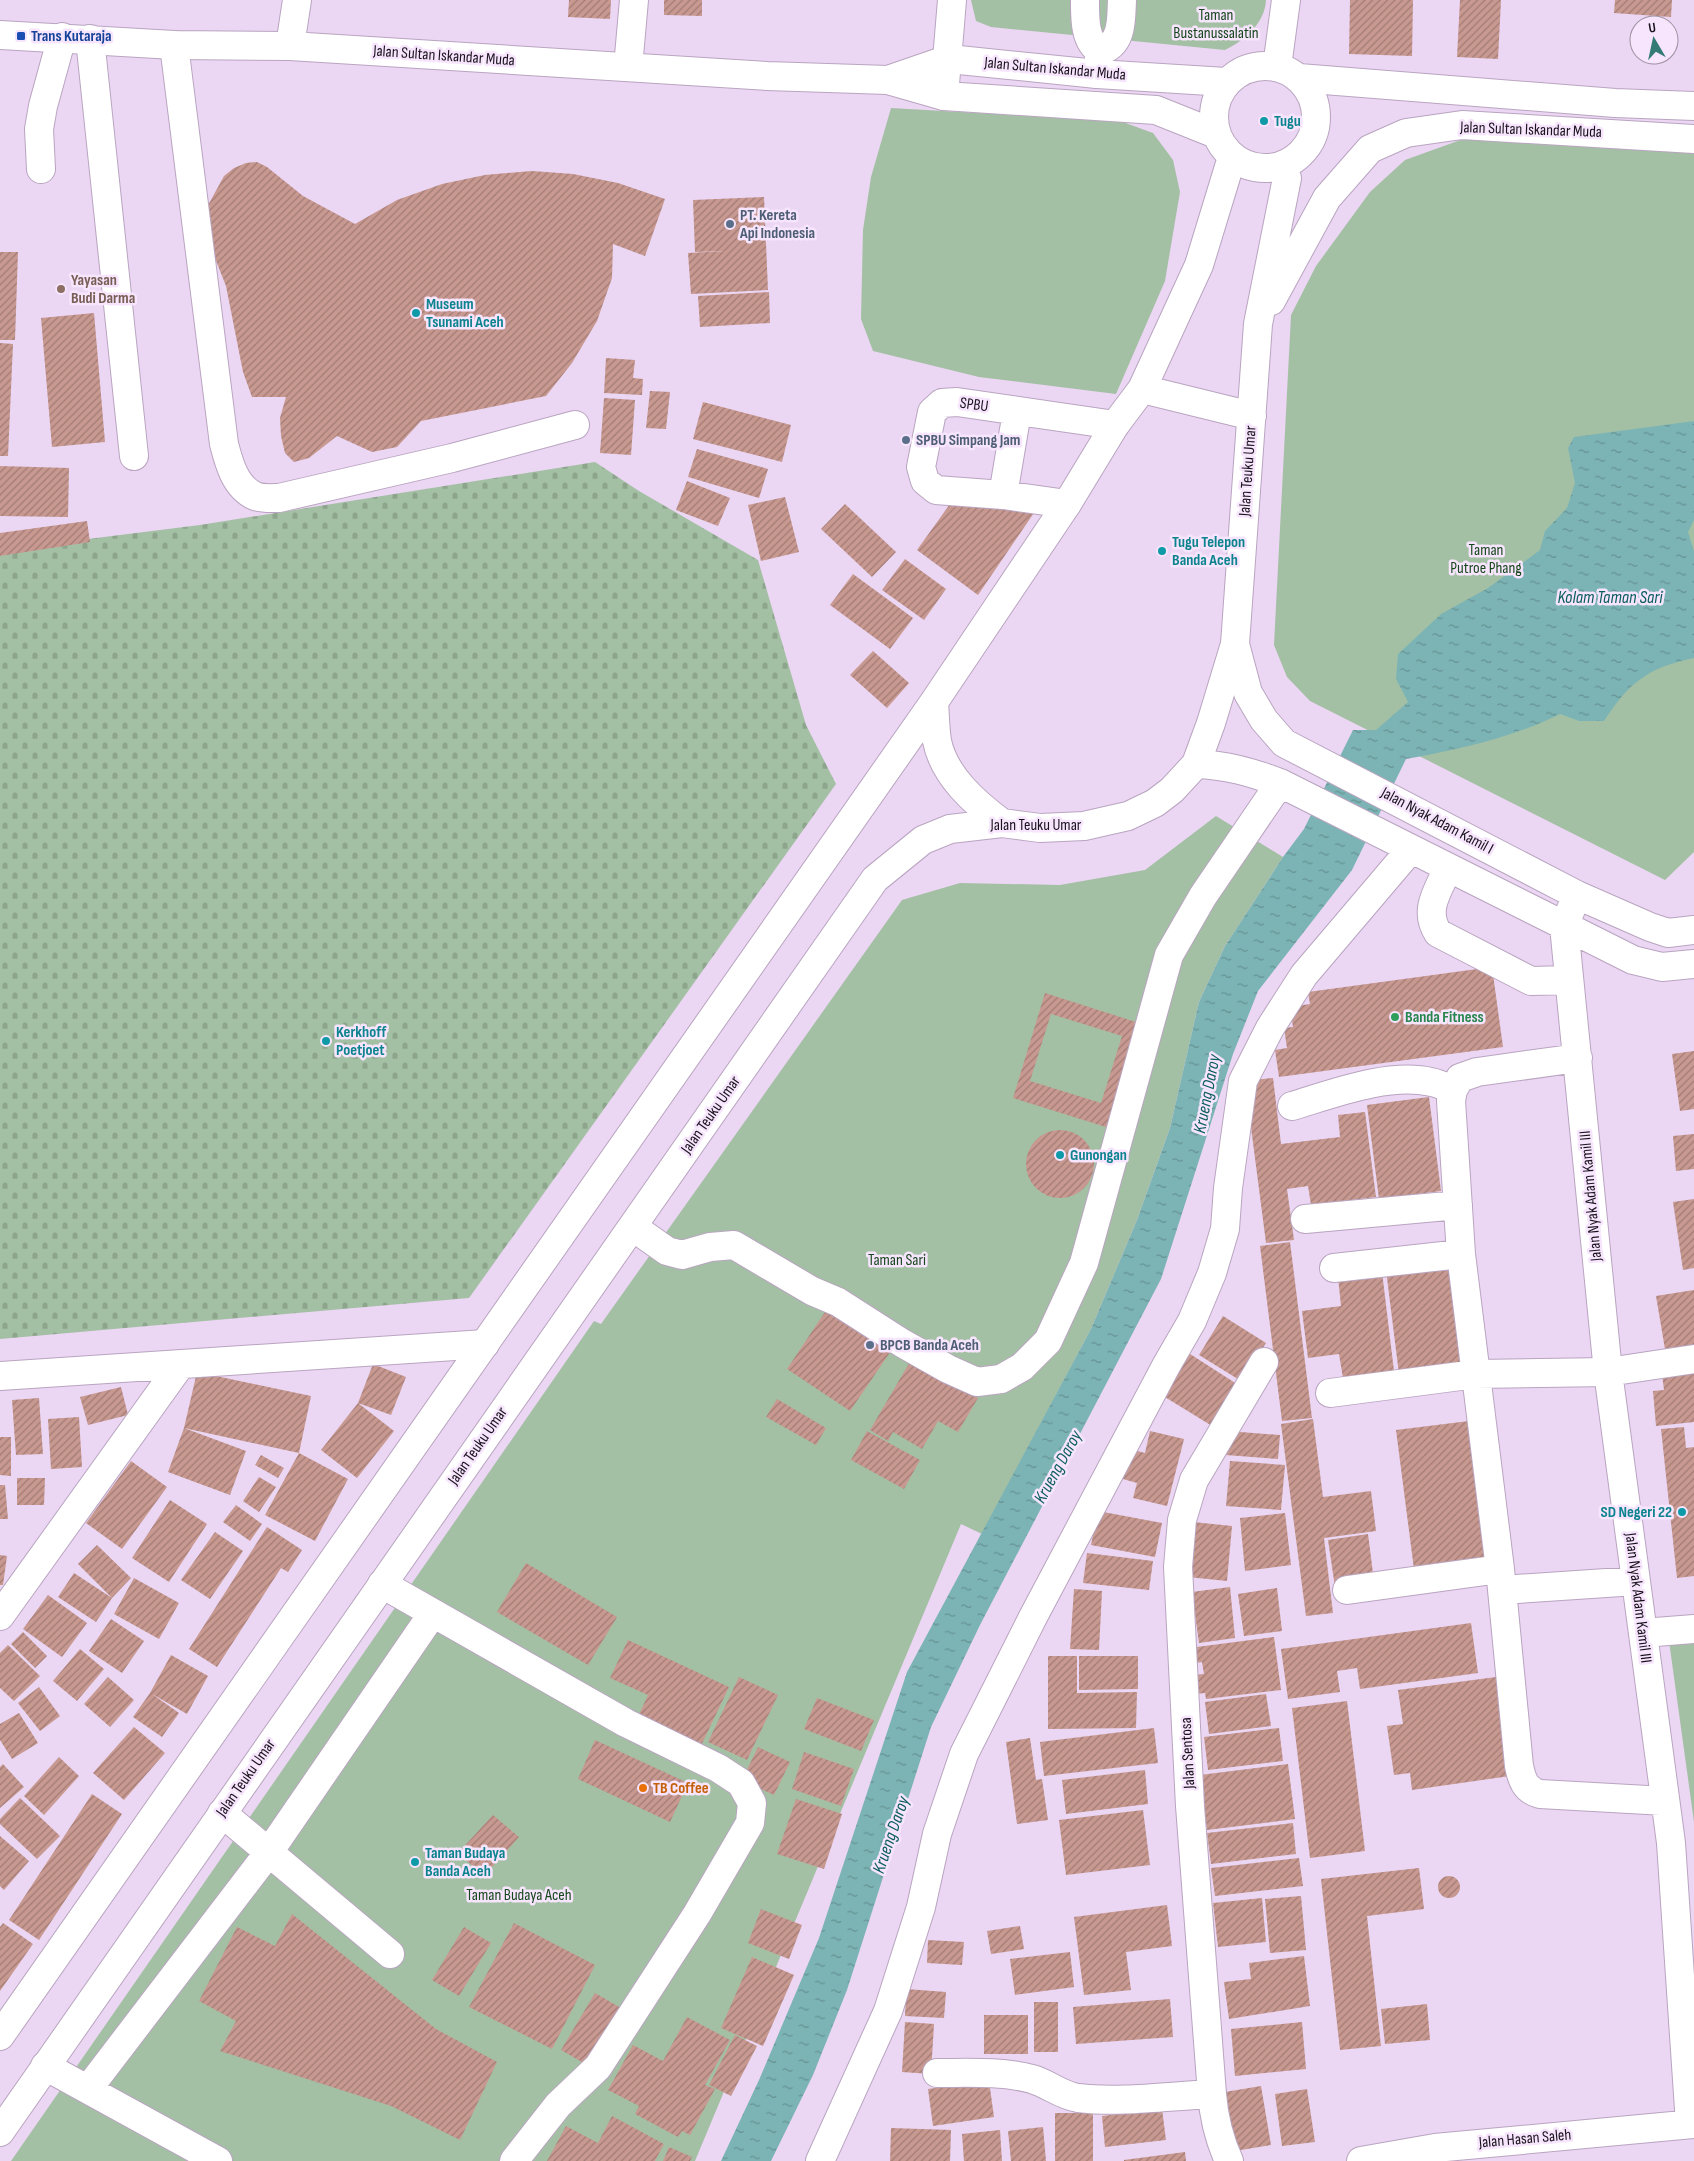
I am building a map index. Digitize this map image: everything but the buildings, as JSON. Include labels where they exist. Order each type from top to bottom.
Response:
[{"type":"main road","points":[[290,46],[297,0]]},
{"type":"main road","points":[[628,67],[634,0]]},
{"type":"main road","points":[[944,96],[949,59],[952,0]]},
{"type":"main road","points":[[1085,0],[1088,33],[1099,63]]},
{"type":"main road","points":[[1099,63],[1118,36],[1122,0]]},
{"type":"main road","points":[[1286,0],[1288,73]]},
{"type":"main road","name":"Jalan Sultan Iskandar Muda","points":[[0,35],[62,37],[174,45],[290,46],[628,67],[888,80],[944,96],[1156,110],[1216,134]]},
{"type":"main road","points":[[41,169],[39,129],[43,106],[62,37]]},
{"type":"main road","points":[[90,39],[134,456]]},
{"type":"main road","points":[[174,45],[224,444],[230,467],[243,488],[256,497],[279,498],[452,458],[576,425]]},
{"type":"main road","name":"Jalan Sultan Iskandar Muda","points":[[888,80],[949,59],[1099,63],[1226,82]]},
{"type":"main road","points":[[1262,66],[1288,73],[1311,93],[1317,112],[1316,131],[1307,148],[1293,161],[1262,169],[1232,157],[1222,147],[1216,134],[1213,118],[1216,102],[1226,82],[1247,69],[1262,66]]},
{"type":"main road","name":"Jalan Sultan Iskandar Muda","points":[[1288,73],[1615,103],[1694,106]]},
{"type":"main road","name":"Jalan Sultan Iskandar Muda","points":[[1258,324],[1327,198],[1370,149],[1406,133],[1462,125],[1694,139]]},
{"type":"main road","points":[[0,2036],[934,702],[1067,504],[1115,425],[1142,389],[1199,265],[1232,157]]},
{"type":"main road","name":"Jalan Teuku Umar","points":[[0,2132],[875,879],[922,840],[950,829],[1002,823],[1040,828],[1084,826],[1128,816],[1155,803],[1172,790],[1196,764],[1211,723],[1235,644],[1258,324],[1287,178]]},
{"type":"main road","points":[[1142,389],[1252,416]]},
{"type":"main road","name":"SPBU","points":[[1067,504],[1003,495],[936,490],[925,481],[921,467],[932,412],[942,403],[957,402],[1115,425]]},
{"type":"main road","points":[[1003,495],[1017,412]]},
{"type":"main road","name":"Jalan Nyak Adam Kamil I","points":[[1235,644],[1248,693],[1264,720],[1284,743],[1324,762],[1577,895],[1650,928],[1668,933],[1694,930]]},
{"type":"main road","points":[[934,702],[938,743],[950,770],[972,800],[1002,823]]},
{"type":"main road","points":[[1196,764],[1220,765],[1250,771],[1291,789],[1633,960],[1662,967],[1694,964]]},
{"type":"main road","points":[[633,1228],[667,1251],[682,1255],[710,1247],[734,1245],[812,1291],[838,1302],[902,1344],[948,1369],[977,1382],[1001,1379],[1022,1367],[1048,1341],[1084,1263],[1169,955],[1203,896],[1291,789]]},
{"type":"main road","points":[[820,2161],[888,2011],[921,1907],[937,1834],[964,1754],[1033,1617],[1166,1366],[1192,1321],[1212,1273],[1226,1229],[1233,1151],[1243,1081],[1270,1028],[1304,975],[1411,849]]},
{"type":"main road","points":[[1448,868],[1430,911],[1431,923],[1438,933],[1531,981],[1569,980]]},
{"type":"main road","name":"Jalan Nyak Adam Kamil III","points":[[1577,895],[1564,926],[1569,980],[1608,1372],[1670,1843],[1692,2124]]},
{"type":"main road","points":[[1578,1058],[1477,1072],[1460,1078],[1452,1090],[1451,1101],[1461,1254],[1501,1579],[1519,1766],[1523,1782],[1530,1791],[1540,1794],[1665,1801]]},
{"type":"main road","points":[[1292,1106],[1342,1091],[1386,1082],[1412,1080],[1432,1082],[1452,1090]]},
{"type":"main road","points":[[1305,1219],[1458,1204]]},
{"type":"main road","points":[[1334,1268],[1461,1254]]},
{"type":"main road","points":[[0,1376],[485,1344]]},
{"type":"main road","points":[[1330,1393],[1476,1374],[1608,1372],[1694,1360]]},
{"type":"main road","name":"Jalan Sentosa","points":[[1229,2161],[1220,2143],[1214,2120],[1190,1806],[1178,1567],[1182,1520],[1194,1480],[1264,1362]]},
{"type":"main road","points":[[0,1616],[181,1364]]},
{"type":"main road","points":[[1347,1590],[1501,1579],[1636,1581]]},
{"type":"main road","points":[[382,1584],[626,1723],[718,1768],[741,1784],[752,1803],[750,1823],[697,1914],[598,2067],[558,2105],[514,2161]]},
{"type":"main road","points":[[88,2089],[269,1852],[433,1613]]},
{"type":"main road","points":[[1643,1633],[1694,1629]]},
{"type":"main road","points":[[222,1813],[390,1954]]},
{"type":"main road","points":[[46,2066],[218,2161]]},
{"type":"main road","points":[[937,2074],[976,2073],[1013,2076],[1034,2080],[1055,2092],[1077,2098],[1100,2099],[1212,2094]]},
{"type":"main road","name":"Jalan Hasan Saleh","points":[[1361,2161],[1435,2148],[1692,2124]]},
{"type":"green space","name":"Taman Bustanussalatin","points":[[971,0],[1266,0],[1262,16],[1253,30],[1225,50],[991,27],[976,21]]},
{"type":"green space","points":[[891,108],[1120,121],[1153,133],[1173,160],[1180,192],[1165,281],[1116,394],[979,377],[873,351],[861,319],[863,230],[871,177]]},
{"type":"green space","name":"Taman Putroe Phang","points":[[1466,138],[1694,153],[1694,852],[1665,880],[1310,701],[1287,677],[1274,645],[1291,315],[1316,266],[1370,192],[1405,160]]},
{"type":"green space","name":"Kerkhoff Poetjoet","points":[[595,462],[639,491],[758,560],[806,725],[836,784],[469,1298],[0,1339],[0,550],[200,525]]},
{"type":"green space","name":"Taman Budaya Aceh","points":[[1216,816],[1283,857],[1225,946],[1199,1002],[1170,1128],[1137,1220],[1091,1329],[982,1534],[961,1524],[695,2161],[11,2161],[594,1321],[601,1324],[902,900],[960,883],[1060,885],[1145,870]]},
{"type":"green space","points":[[1694,1639],[1694,1822],[1669,1641]]},
{"type":"water","points":[[1694,421],[1694,520],[1688,532],[1694,551],[1694,658],[1664,667],[1641,679],[1622,696],[1604,721],[1579,721],[1560,714],[1504,736],[1465,747],[1406,759],[1352,870],[1258,991],[1233,1054],[1161,1279],[980,1625],[931,1727],[847,1990],[813,2075],[771,2161],[721,2161],[759,2080],[819,1938],[907,1672],[1091,1329],[1137,1220],[1170,1128],[1199,1002],[1225,946],[1283,857],[1304,829],[1353,730],[1376,730],[1408,702],[1396,679],[1398,654],[1441,614],[1488,588],[1540,550],[1545,531],[1567,508],[1575,483],[1568,448],[1574,437]]},
{"type":"place","name":"Trans Kutaraja","points":[[21,36]]},
{"type":"place","name":"Tugu","points":[[1264,121]]},
{"type":"place","name":"PT. Kereta Api Indonesia","points":[[730,224]]},
{"type":"place","name":"Yayasan Budi Darma","points":[[61,289]]},
{"type":"place","name":"Museum Tsunami Aceh","points":[[416,313]]},
{"type":"place","name":"SPBU Simpang Jam","points":[[906,440]]},
{"type":"place","name":"Tugu Telepon Banda Aceh","points":[[1162,551]]},
{"type":"place","name":"Banda Fitness","points":[[1395,1017]]},
{"type":"place","name":"Kerkhoff Poetjoet","points":[[326,1041]]},
{"type":"place","name":"Gunongan","points":[[1060,1155]]},
{"type":"place","name":"BPCB Banda Aceh","points":[[870,1345]]},
{"type":"place","name":"SD Negeri 22","points":[[1682,1512]]},
{"type":"place","name":"TB Coffee","points":[[643,1788]]},
{"type":"place","name":"Taman Budaya Banda Aceh","points":[[415,1862]]},
{"type":"water label","name":"Kolam Taman Sari","points":[[1610,597]]},
{"type":"water label","name":"Krueng Daroy","points":[[1207,1094]]},
{"type":"water label","name":"Krueng Daroy","points":[[1058,1467]]},
{"type":"water label","name":"Krueng Daroy","points":[[891,1835]]},
{"type":"park label","name":"Taman Sari","points":[[897,1260]]}]
